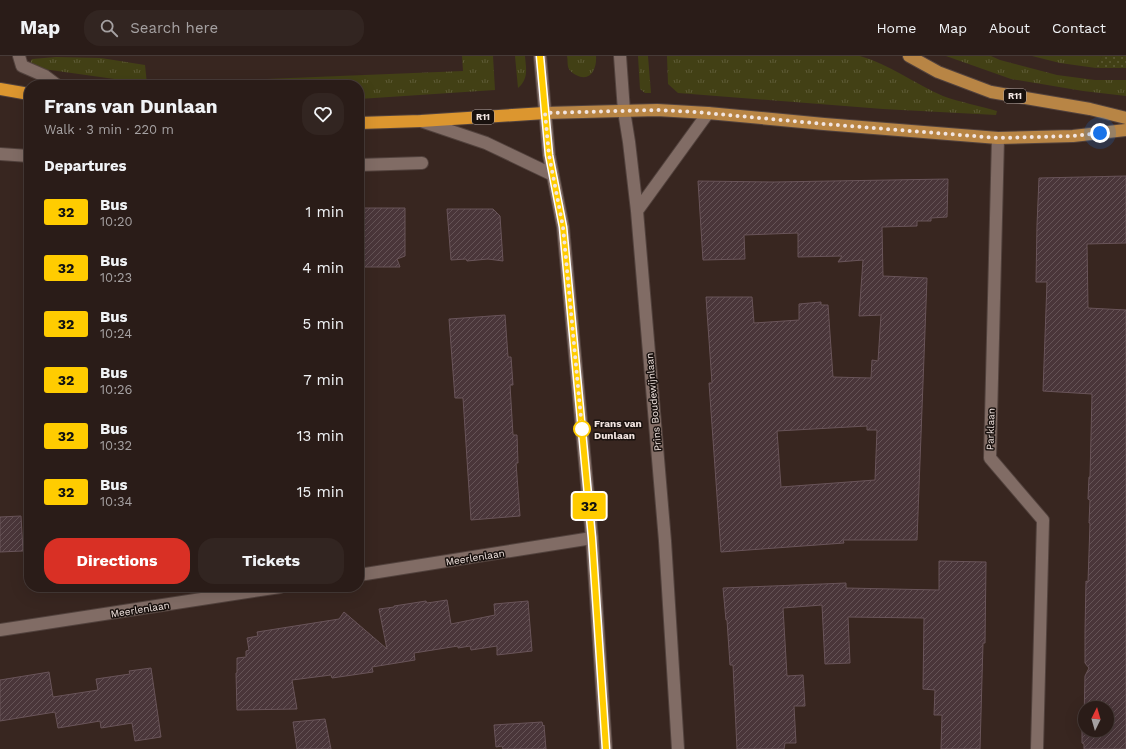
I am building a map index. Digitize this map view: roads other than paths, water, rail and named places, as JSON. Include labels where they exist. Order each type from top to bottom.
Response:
[{"type":"highway","points":[[0,89],[24,93]]},
{"type":"highway","name":"R11","points":[[364,123],[421,121],[545,113]]},
{"type":"main road","points":[[19,56],[22,66],[45,76],[50,80]]},
{"type":"main road","points":[[540,56],[549,155],[563,227],[592,538],[606,749]]},
{"type":"main road","name":"Prins Boudewijnlaan","points":[[620,56],[624,111],[631,154],[637,211],[665,540],[678,749]]},
{"type":"main road","name":"R11","points":[[909,56],[938,72],[991,92],[1090,109],[1126,118]]},
{"type":"main road","name":"R11","points":[[545,113],[657,110],[998,138],[1073,136],[1126,130]]},
{"type":"main road","points":[[637,211],[708,113]]},
{"type":"main road","points":[[421,121],[486,143],[553,175]]},
{"type":"main road","name":"Parklaan","points":[[998,138],[990,458],[1043,520],[1037,749]]},
{"type":"main road","points":[[0,154],[24,156]]},
{"type":"main road","points":[[364,165],[422,164]]},
{"type":"main road","name":"Meerlenlaan","points":[[364,574],[592,538]]},
{"type":"main road","name":"Meerlenlaan","points":[[0,630],[247,592]]},
{"type":"place","name":"Frans van Dunlaan","points":[[582,429]]}]
